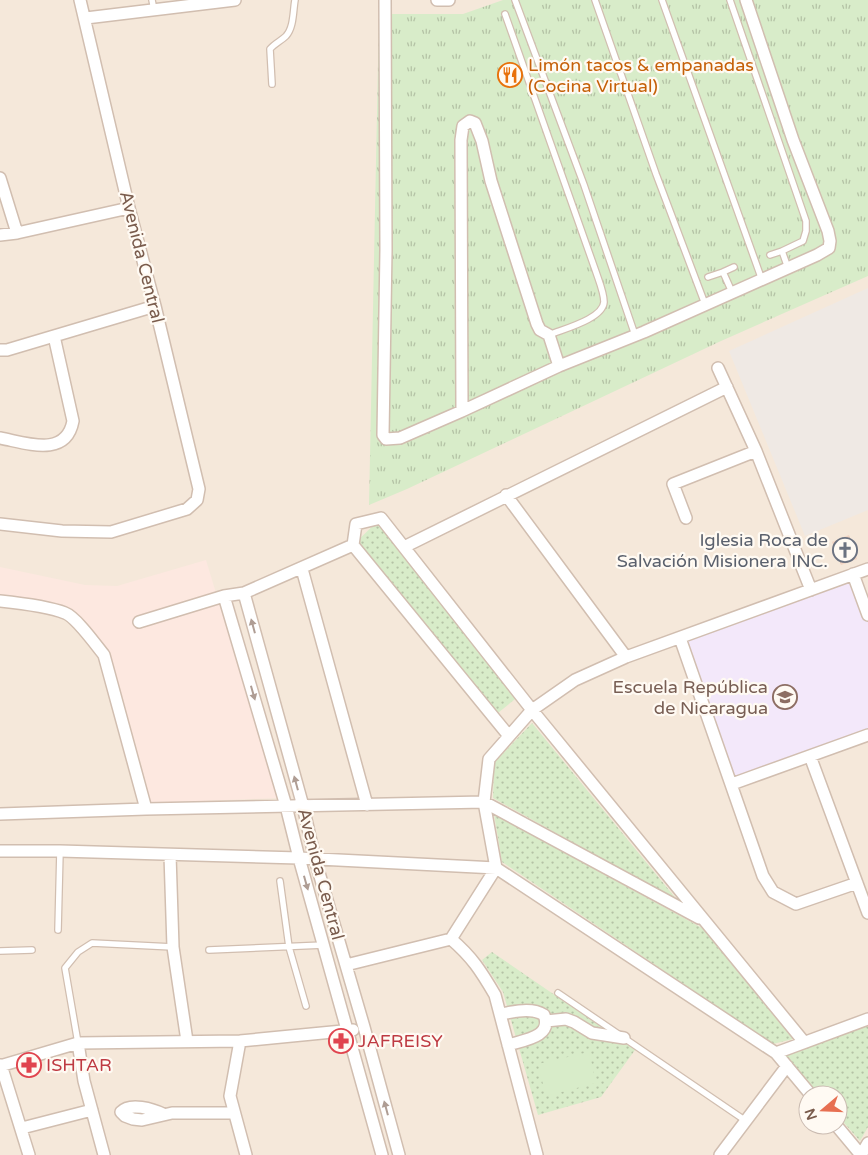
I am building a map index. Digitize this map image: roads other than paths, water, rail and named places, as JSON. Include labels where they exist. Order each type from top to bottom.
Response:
[{"type":"street","name":"Avenida Central","points":[[0,524],[62,531],[111,532],[187,509],[197,500],[199,489],[155,306],[129,208],[86,18],[80,0]]},
{"type":"street","points":[[86,18],[153,5],[235,0]]},
{"type":"street","points":[[385,0],[386,250],[383,435],[386,439],[400,438],[559,366],[635,336],[762,280],[829,248],[828,231],[793,140],[746,0]]},
{"type":"street","points":[[437,0],[449,0]]},
{"type":"street","points":[[462,411],[461,140],[463,126],[470,121],[475,123],[482,141],[491,182],[537,324],[540,330],[549,335],[559,366]]},
{"type":"street","points":[[0,178],[17,233]]},
{"type":"street","points":[[0,235],[17,233],[129,208]]},
{"type":"street","points":[[0,350],[7,350],[155,306]]},
{"type":"street","points":[[0,438],[45,445],[59,443],[71,431],[73,421],[54,336]]},
{"type":"street","points":[[718,368],[756,451],[811,590]]},
{"type":"street","points":[[404,547],[726,387]]},
{"type":"street","points":[[686,518],[673,484],[756,451]]},
{"type":"street","points":[[506,495],[626,657]]},
{"type":"street","points":[[509,736],[353,545],[356,524],[381,518],[532,710],[804,1042]]},
{"type":"street","points":[[139,622],[224,596],[244,593],[353,545]]},
{"type":"street","points":[[302,569],[368,805]]},
{"type":"street","points":[[346,965],[451,939],[496,868],[484,802],[489,758],[532,710],[575,680],[626,657],[868,569]]},
{"type":"street","points":[[853,574],[868,615]]},
{"type":"street","name":"Avenida Central","points":[[244,593],[315,859],[399,1155]]},
{"type":"street","points":[[224,596],[286,806],[382,1155]]},
{"type":"street","points":[[0,601],[66,613],[88,635],[104,655],[146,809]]},
{"type":"street","points":[[680,638],[732,784],[762,876],[773,892],[796,904],[857,883]]},
{"type":"street","points":[[732,784],[868,735]]},
{"type":"street","points":[[810,756],[868,913]]},
{"type":"street","points":[[0,814],[484,802],[705,921]]},
{"type":"street","points":[[0,851],[60,850],[299,858],[496,868],[776,1053],[803,1085]]},
{"type":"street","points":[[170,855],[173,947],[187,1041]]},
{"type":"street","points":[[451,939],[466,952],[482,972],[495,995],[537,1155]]},
{"type":"street","points":[[500,1014],[520,1011],[536,1012],[544,1015],[546,1021],[546,1026],[541,1034],[508,1045]]},
{"type":"street","points":[[546,1021],[566,1019],[592,1033],[624,1038]]},
{"type":"street","points":[[776,1053],[868,1019]]},
{"type":"street","points":[[29,1155],[1,1065],[78,1043],[240,1041],[347,1031],[364,1027]]},
{"type":"street","points":[[240,1041],[230,1096],[246,1155]]},
{"type":"street","points":[[78,1043],[84,1081],[104,1155]]},
{"type":"street","points":[[720,1155],[787,1066]]},
{"type":"street","points":[[22,1128],[92,1110]]},
{"type":"street","points":[[163,1114],[234,1113]]},
{"type":"street","points":[[844,1135],[861,1155],[868,1144]]},
{"type":"lane","points":[[272,84],[270,49],[276,42],[285,37],[291,29],[295,0]]},
{"type":"lane","points":[[515,0],[584,184],[635,336]]},
{"type":"lane","points":[[595,0],[656,174],[705,304]]},
{"type":"lane","points":[[662,0],[762,280]]},
{"type":"lane","points":[[730,0],[806,221],[803,241],[770,255]]},
{"type":"lane","points":[[505,14],[604,301],[601,310],[594,317],[549,335]]},
{"type":"lane","points":[[782,250],[788,268]]},
{"type":"lane","points":[[708,277],[734,267]]},
{"type":"lane","points":[[723,272],[732,292]]},
{"type":"lane","points":[[58,930],[60,850]]},
{"type":"lane","points":[[280,881],[289,947],[306,1006]]},
{"type":"lane","points":[[78,1043],[65,968],[78,952],[92,943],[173,947]]},
{"type":"lane","points":[[209,950],[324,946]]},
{"type":"lane","points":[[0,951],[32,950]]},
{"type":"lane","points":[[558,993],[746,1120]]},
{"type":"place","name":"Limón tacos & empanadas (Cocina Virtual)","points":[[510,75]]},
{"type":"place","name":"Iglesia Roca de Salvación Misionera INC.","points":[[845,550]]},
{"type":"place","name":"Escuela República de Nicaragua","points":[[785,697]]},
{"type":"place","name":"JAFREISY","points":[[341,1041]]},
{"type":"place","name":"ISHTAR","points":[[29,1065]]}]
